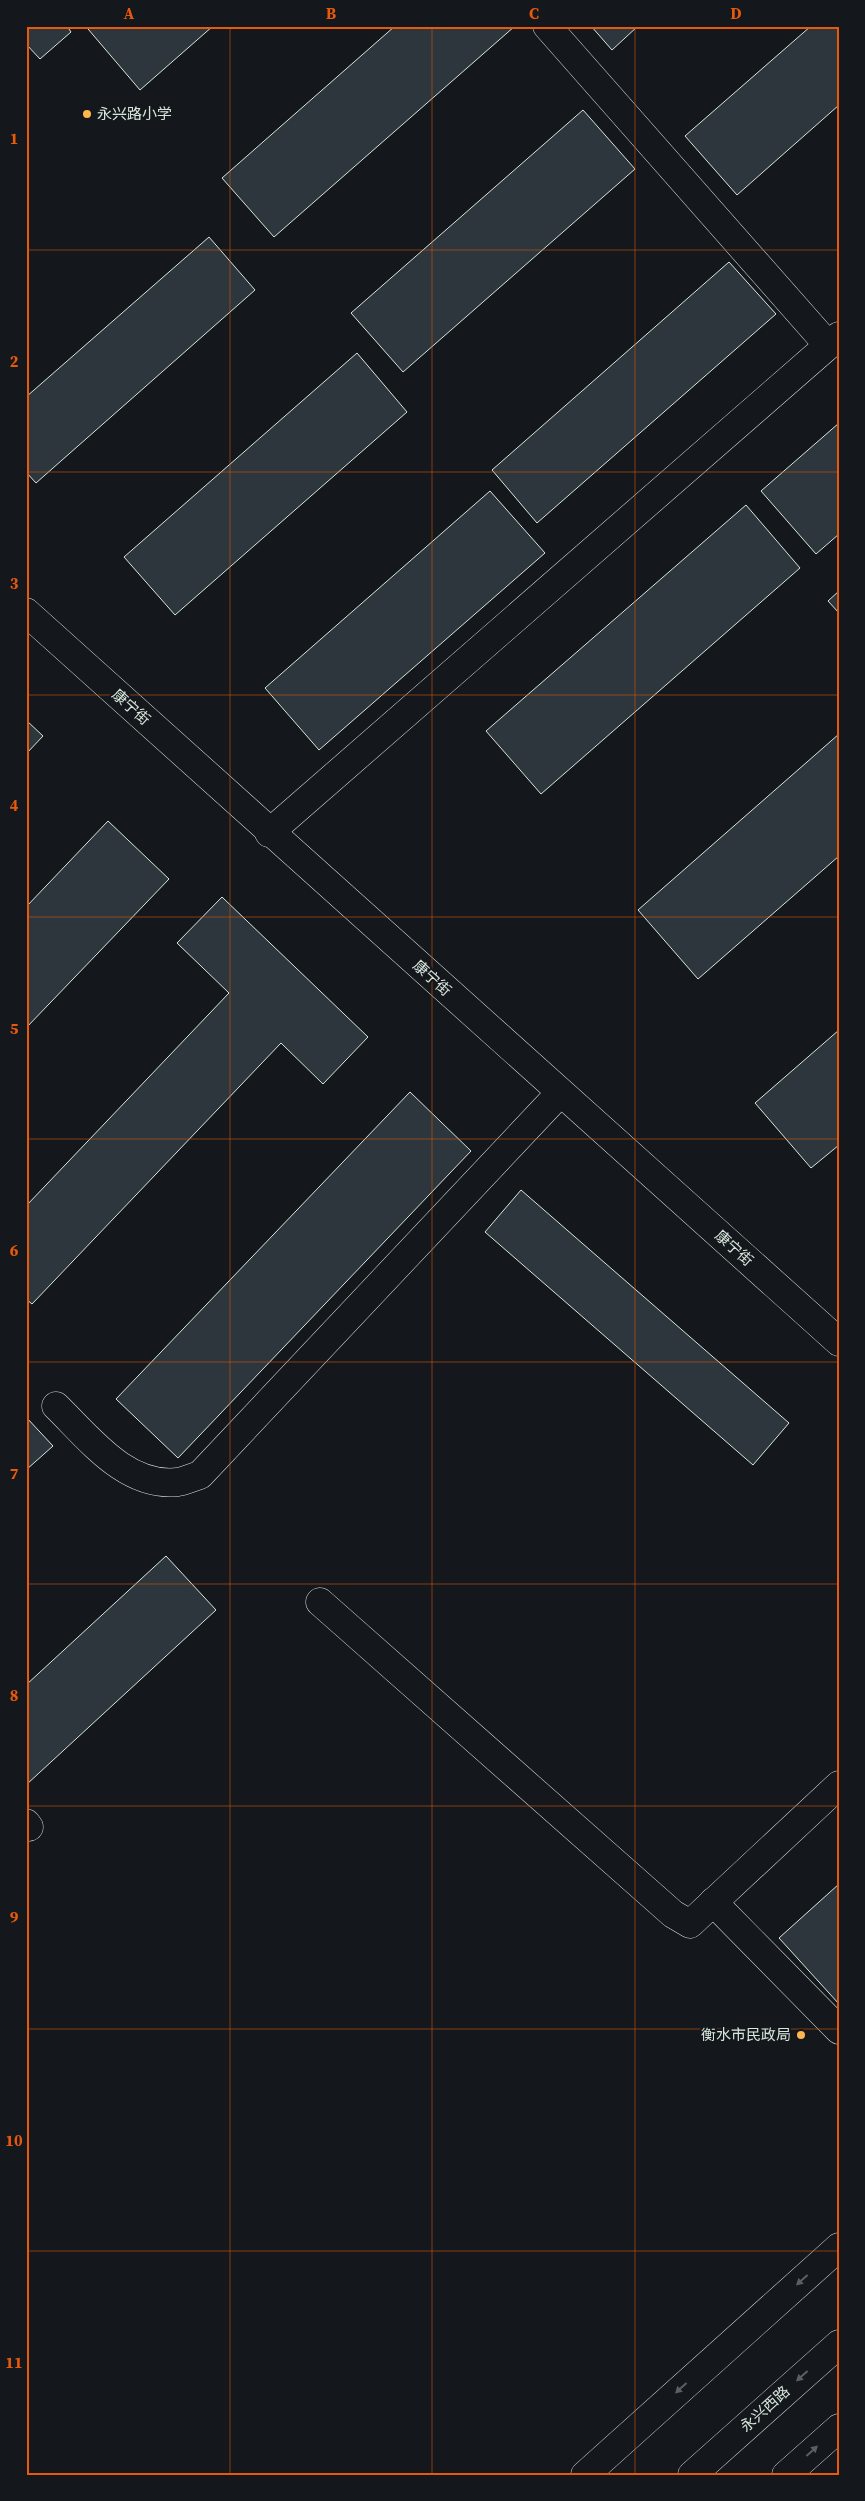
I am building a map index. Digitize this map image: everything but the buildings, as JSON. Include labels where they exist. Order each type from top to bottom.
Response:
[{"type":"street","points":[[269,833],[833,341],[546,26]]},
{"type":"street","name":"康宁街","points":[[26,612],[269,833],[839,1342]]},
{"type":"street","points":[[56,1406],[122,1469],[150,1480],[177,1482],[200,1475],[560,1093]]},
{"type":"street","points":[[320,1602],[673,1914],[690,1924],[839,1785]]},
{"type":"street","points":[[713,1902],[839,2030]]},
{"type":"street","points":[[585,2475],[839,2247]]},
{"type":"street","name":"永兴西路","points":[[692,2475],[839,2344]]},
{"type":"street","points":[[786,2475],[839,2428]]},
{"type":"place","name":"永兴路小学","points":[[87,114]]},
{"type":"place","name":"衡水市民政局","points":[[801,2035]]}]
